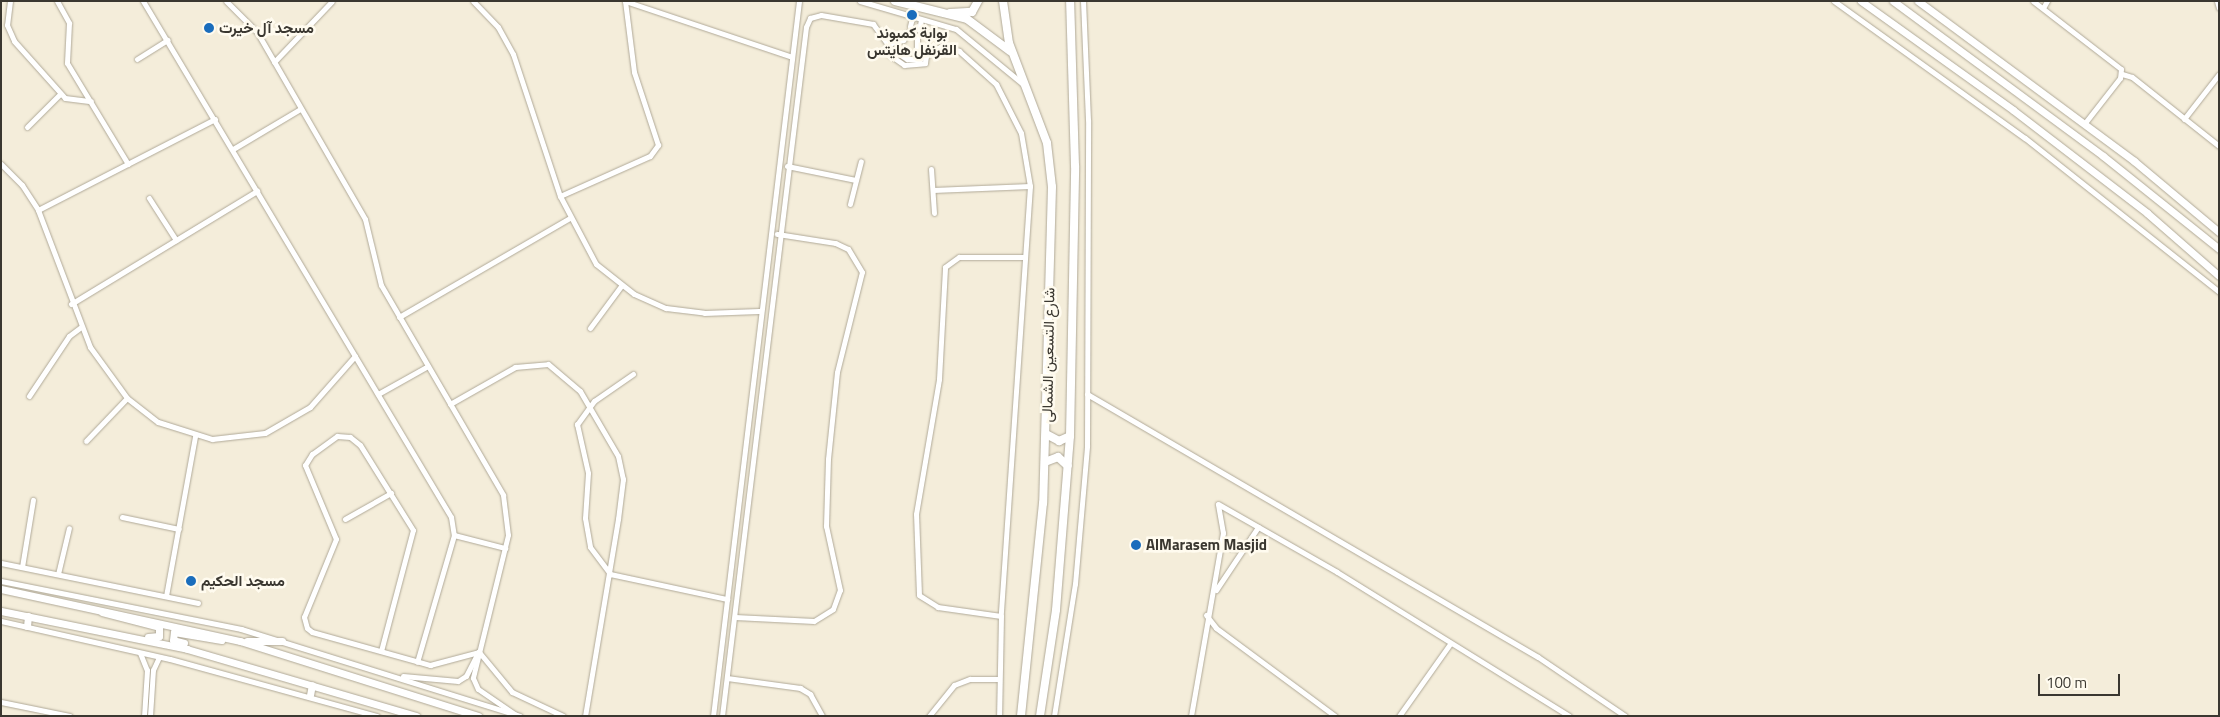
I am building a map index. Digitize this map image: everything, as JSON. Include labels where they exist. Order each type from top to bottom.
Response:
[{"type":"main road","points":[[895,1],[950,13],[976,24],[1012,52]]},
{"type":"main road","points":[[950,13],[972,12],[978,1]]},
{"type":"main road","name":"شارع التسعين الشمالى","points":[[1003,1],[1012,52],[1046,138],[1051,175],[1045,462],[1021,716]]},
{"type":"main road","name":"شارع التسعين الشمالى","points":[[1040,716],[1056,610],[1070,436],[1075,166],[1070,1]]},
{"type":"main road","points":[[1861,1],[2013,110],[2219,276]]},
{"type":"main road","points":[[1893,1],[1989,70],[2219,249]]},
{"type":"main road","points":[[1918,1],[2084,124],[2219,232]]},
{"type":"main road","points":[[1989,70],[1997,58]]},
{"type":"main road","points":[[1046,434],[1059,441],[1070,436]]},
{"type":"main road","points":[[1045,462],[1058,457],[1068,466]]},
{"type":"main road","points":[[1,589],[86,605],[237,640],[478,716]]},
{"type":"main road","points":[[86,605],[160,629],[157,637],[138,637]]},
{"type":"main road","points":[[1,611],[138,637],[231,660],[416,716]]},
{"type":"main road","points":[[27,626],[28,616]]},
{"type":"main road","points":[[231,660],[171,636],[177,631],[237,640],[282,641]]},
{"type":"main road","points":[[310,696],[312,685]]},
{"type":"street","points":[[10,1],[9,33],[60,94],[71,101],[91,101]]},
{"type":"street","points":[[56,1],[69,23],[67,63],[128,164]]},
{"type":"street","points":[[143,1],[451,517],[454,535],[417,662]]},
{"type":"street","points":[[226,1],[255,29],[368,224],[376,271],[399,317],[503,495],[508,525],[505,548],[479,652],[476,686],[518,715]]},
{"type":"street","points":[[274,62],[332,1]]},
{"type":"street","points":[[473,1],[498,28],[520,67],[560,196],[596,264],[621,286],[676,311],[759,311]]},
{"type":"street","points":[[560,196],[650,156],[658,145],[634,72],[625,1],[792,57]]},
{"type":"street","points":[[713,716],[759,311],[799,1]]},
{"type":"street","points":[[860,1],[969,36],[1027,87]]},
{"type":"street","points":[[1054,716],[1075,584],[1087,394],[1088,120],[1083,1]]},
{"type":"street","points":[[1834,1],[2025,138],[2219,292]]},
{"type":"street","points":[[2032,1],[2118,66],[2122,74],[2132,77],[2219,146]]},
{"type":"street","points":[[2042,8],[2047,1]]},
{"type":"street","points":[[2217,1],[2219,8]]},
{"type":"street","points":[[722,716],[777,234],[810,18],[820,15],[869,22],[888,44],[908,59],[926,56],[942,46],[952,48],[996,84],[1021,133],[1030,186],[1001,616],[999,716]]},
{"type":"street","points":[[888,44],[903,40],[912,18]]},
{"type":"street","points":[[921,20],[917,47],[926,56]]},
{"type":"street","points":[[137,58],[167,40]]},
{"type":"street","points":[[2084,124],[2122,74]]},
{"type":"street","points":[[2184,120],[2219,74]]},
{"type":"street","points":[[27,127],[60,94]]},
{"type":"street","points":[[233,149],[300,109]]},
{"type":"street","points":[[38,210],[215,119]]},
{"type":"street","points":[[850,204],[861,161]]},
{"type":"street","points":[[1,164],[22,185],[38,210],[81,327],[127,398],[158,422],[195,436],[230,440],[276,429],[310,406],[355,356]]},
{"type":"street","points":[[787,166],[856,180]]},
{"type":"street","points":[[932,169],[934,213]]},
{"type":"street","points":[[933,190],[1030,186]]},
{"type":"street","points":[[71,304],[257,191]]},
{"type":"street","points":[[149,198],[176,240]]},
{"type":"street","points":[[399,317],[570,218]]},
{"type":"street","points":[[734,617],[814,622],[833,609],[840,590],[826,526],[828,459],[837,372],[862,272],[848,249],[835,243],[777,234]]},
{"type":"street","points":[[1001,616],[938,607],[919,595],[916,514],[939,379],[946,268],[959,257],[1025,257]]},
{"type":"street","points":[[590,328],[621,286]]},
{"type":"street","points":[[29,396],[69,336],[81,327]]},
{"type":"street","points":[[450,404],[515,367],[537,362],[567,376],[590,406],[612,443],[622,471],[610,574],[585,716]]},
{"type":"street","points":[[378,394],[428,366]]},
{"type":"street","points":[[633,374],[590,406],[580,416],[576,433],[589,480],[586,527],[595,559],[610,574],[727,599]]},
{"type":"street","points":[[1087,394],[1538,657],[1626,716]]},
{"type":"street","points":[[86,441],[127,398]]},
{"type":"street","points":[[166,596],[195,436]]},
{"type":"street","points":[[381,651],[413,533],[391,493],[360,444],[350,437],[333,438],[306,462],[305,471],[336,539],[304,617],[306,626],[312,632],[417,662],[443,664],[479,652]]},
{"type":"street","points":[[345,519],[391,493]]},
{"type":"street","points":[[22,567],[34,500]]},
{"type":"street","points":[[1215,593],[1222,540],[1218,504],[1569,716]]},
{"type":"street","points":[[122,517],[179,529]]},
{"type":"street","points":[[1191,716],[1203,667],[1206,615],[1215,593],[1258,527]]},
{"type":"street","points":[[58,574],[69,528]]},
{"type":"street","points":[[454,535],[505,548]]},
{"type":"street","points":[[1222,540],[1231,548],[1244,548]]},
{"type":"street","points":[[1,563],[198,603]]},
{"type":"street","points":[[1,581],[140,606],[282,641],[401,676],[518,715]]},
{"type":"street","points":[[1206,615],[1216,628],[1335,716]]},
{"type":"street","points":[[1,621],[159,657],[310,696],[376,716]]},
{"type":"street","points":[[1399,716],[1450,644]]},
{"type":"street","points":[[401,676],[458,681],[466,676],[479,652]]},
{"type":"street","points":[[479,652],[512,692],[563,716]]},
{"type":"street","points":[[140,653],[147,670],[144,716]]},
{"type":"street","points":[[150,716],[153,670],[159,657]]},
{"type":"street","points":[[727,678],[800,688],[810,694],[822,716]]},
{"type":"street","points":[[929,716],[954,685],[999,679]]},
{"type":"street","points":[[1,702],[70,716]]},
{"type":"place","name":"بوابة كمبوند القرنفل هايتس","points":[[912,15]]},
{"type":"place","name":"مسجد آل خيرت","points":[[209,28]]},
{"type":"place","name":"AlMarasem Masjid","points":[[1136,545]]},
{"type":"place","name":"مسجد الحكيم","points":[[191,581]]}]
